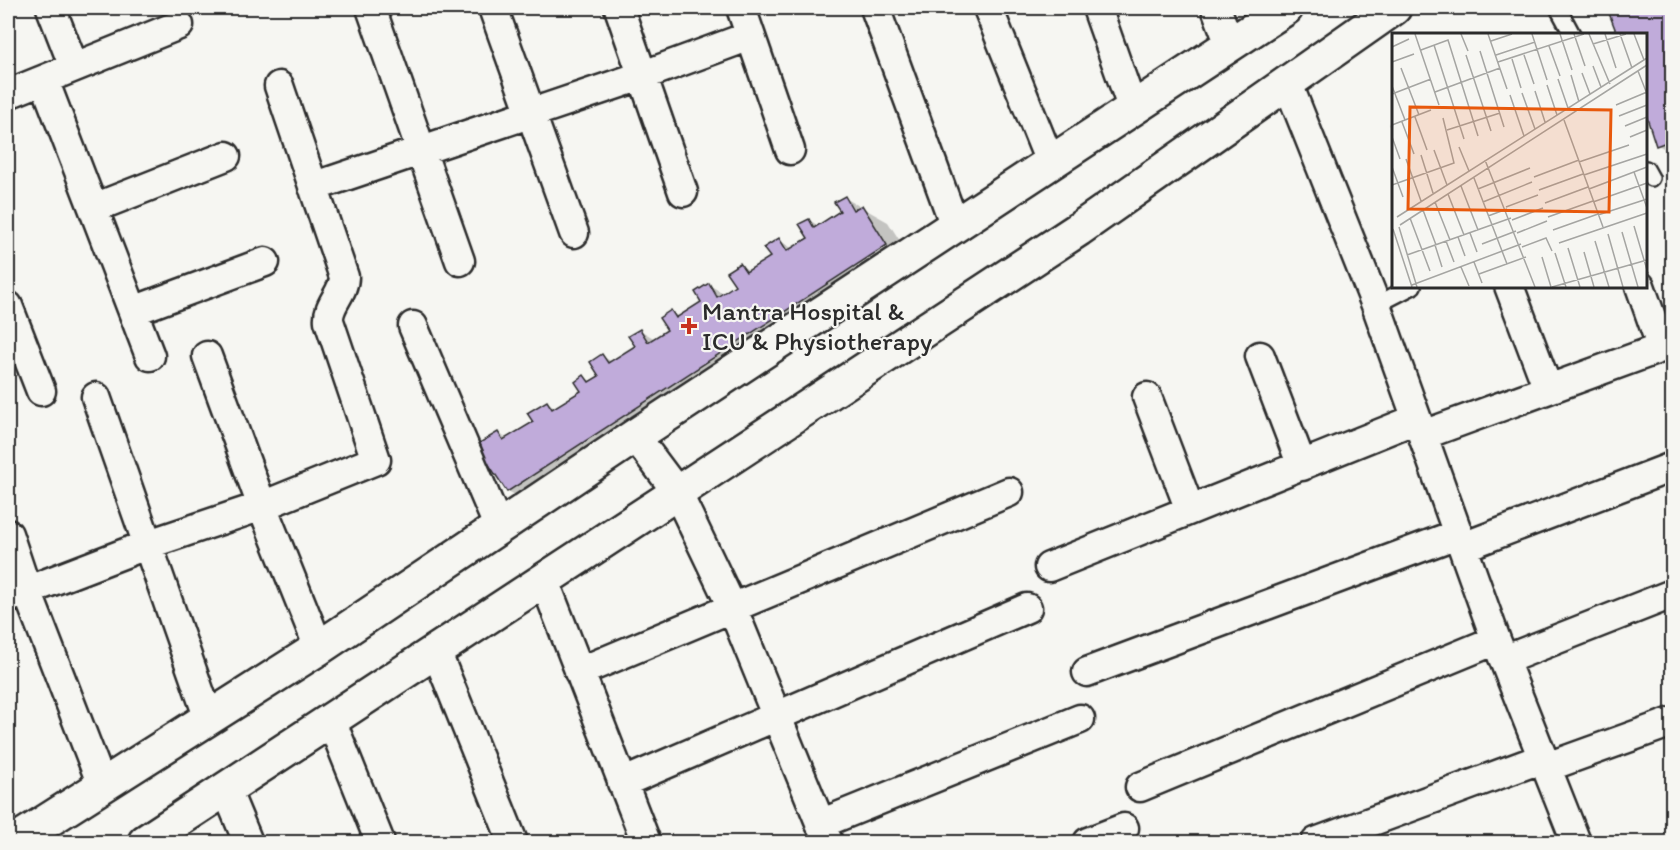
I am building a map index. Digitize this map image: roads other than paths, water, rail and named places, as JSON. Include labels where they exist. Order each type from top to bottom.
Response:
[{"type":"street","points":[[51,8],[75,67]]},
{"type":"street","points":[[371,8],[460,261]]},
{"type":"street","points":[[493,8],[574,233]]},
{"type":"street","points":[[619,8],[683,192]]},
{"type":"street","points":[[741,8],[790,150]]},
{"type":"street","points":[[875,8],[955,226]]},
{"type":"street","points":[[988,8],[1050,162]]},
{"type":"street","points":[[1096,8],[1132,107]]},
{"type":"street","points":[[1216,8],[1230,45]]},
{"type":"street","points":[[14,843],[319,648],[1132,107],[1286,8]]},
{"type":"street","points":[[145,843],[1079,229],[1394,8]]},
{"type":"street","points":[[8,94],[179,25]]},
{"type":"street","points":[[313,187],[644,75],[750,36]]},
{"type":"street","points":[[44,80],[150,356]]},
{"type":"street","points":[[1288,84],[1376,305],[1500,650],[1576,843]]},
{"type":"street","points":[[17,595],[146,545],[262,506],[376,460],[329,321],[328,315],[344,280],[279,86]]},
{"type":"street","points":[[94,208],[226,156]]},
{"type":"street","points":[[133,311],[265,261]]},
{"type":"street","points":[[1510,288],[1548,389]]},
{"type":"street","points":[[1049,567],[1302,466],[1420,427],[1548,389],[1667,346],[1641,288]]},
{"type":"street","points":[[8,306],[41,391]]},
{"type":"street","points":[[413,326],[499,528]]},
{"type":"street","points":[[207,356],[262,506],[319,648]]},
{"type":"street","points":[[1260,356],[1302,466]]},
{"type":"street","points":[[96,397],[146,545],[209,719]]},
{"type":"street","points":[[1147,397],[1190,510]]},
{"type":"street","points":[[635,436],[676,492],[732,607],[821,836],[1080,719]]},
{"type":"street","points":[[1087,672],[1672,467]]},
{"type":"street","points":[[579,672],[1009,492]]},
{"type":"street","points":[[8,534],[17,595],[102,785]]},
{"type":"street","points":[[544,580],[646,843]]},
{"type":"street","points":[[1140,787],[1500,650],[1672,594]]},
{"type":"street","points":[[622,783],[777,718],[1027,608]]},
{"type":"street","points":[[436,651],[513,843]]},
{"type":"street","points":[[331,720],[380,843]]},
{"type":"street","points":[[1316,843],[1545,762],[1672,722]]},
{"type":"street","points":[[226,789],[248,843]]},
{"type":"street","points":[[1088,843],[1124,828]]},
{"type":"lane","points":[[1558,8],[1571,33]]},
{"type":"lane","points":[[1376,305],[1409,288]]},
{"type":"place","name":"Mantra Hospital & ICU & Physiotherapy","points":[[689,326]]}]
